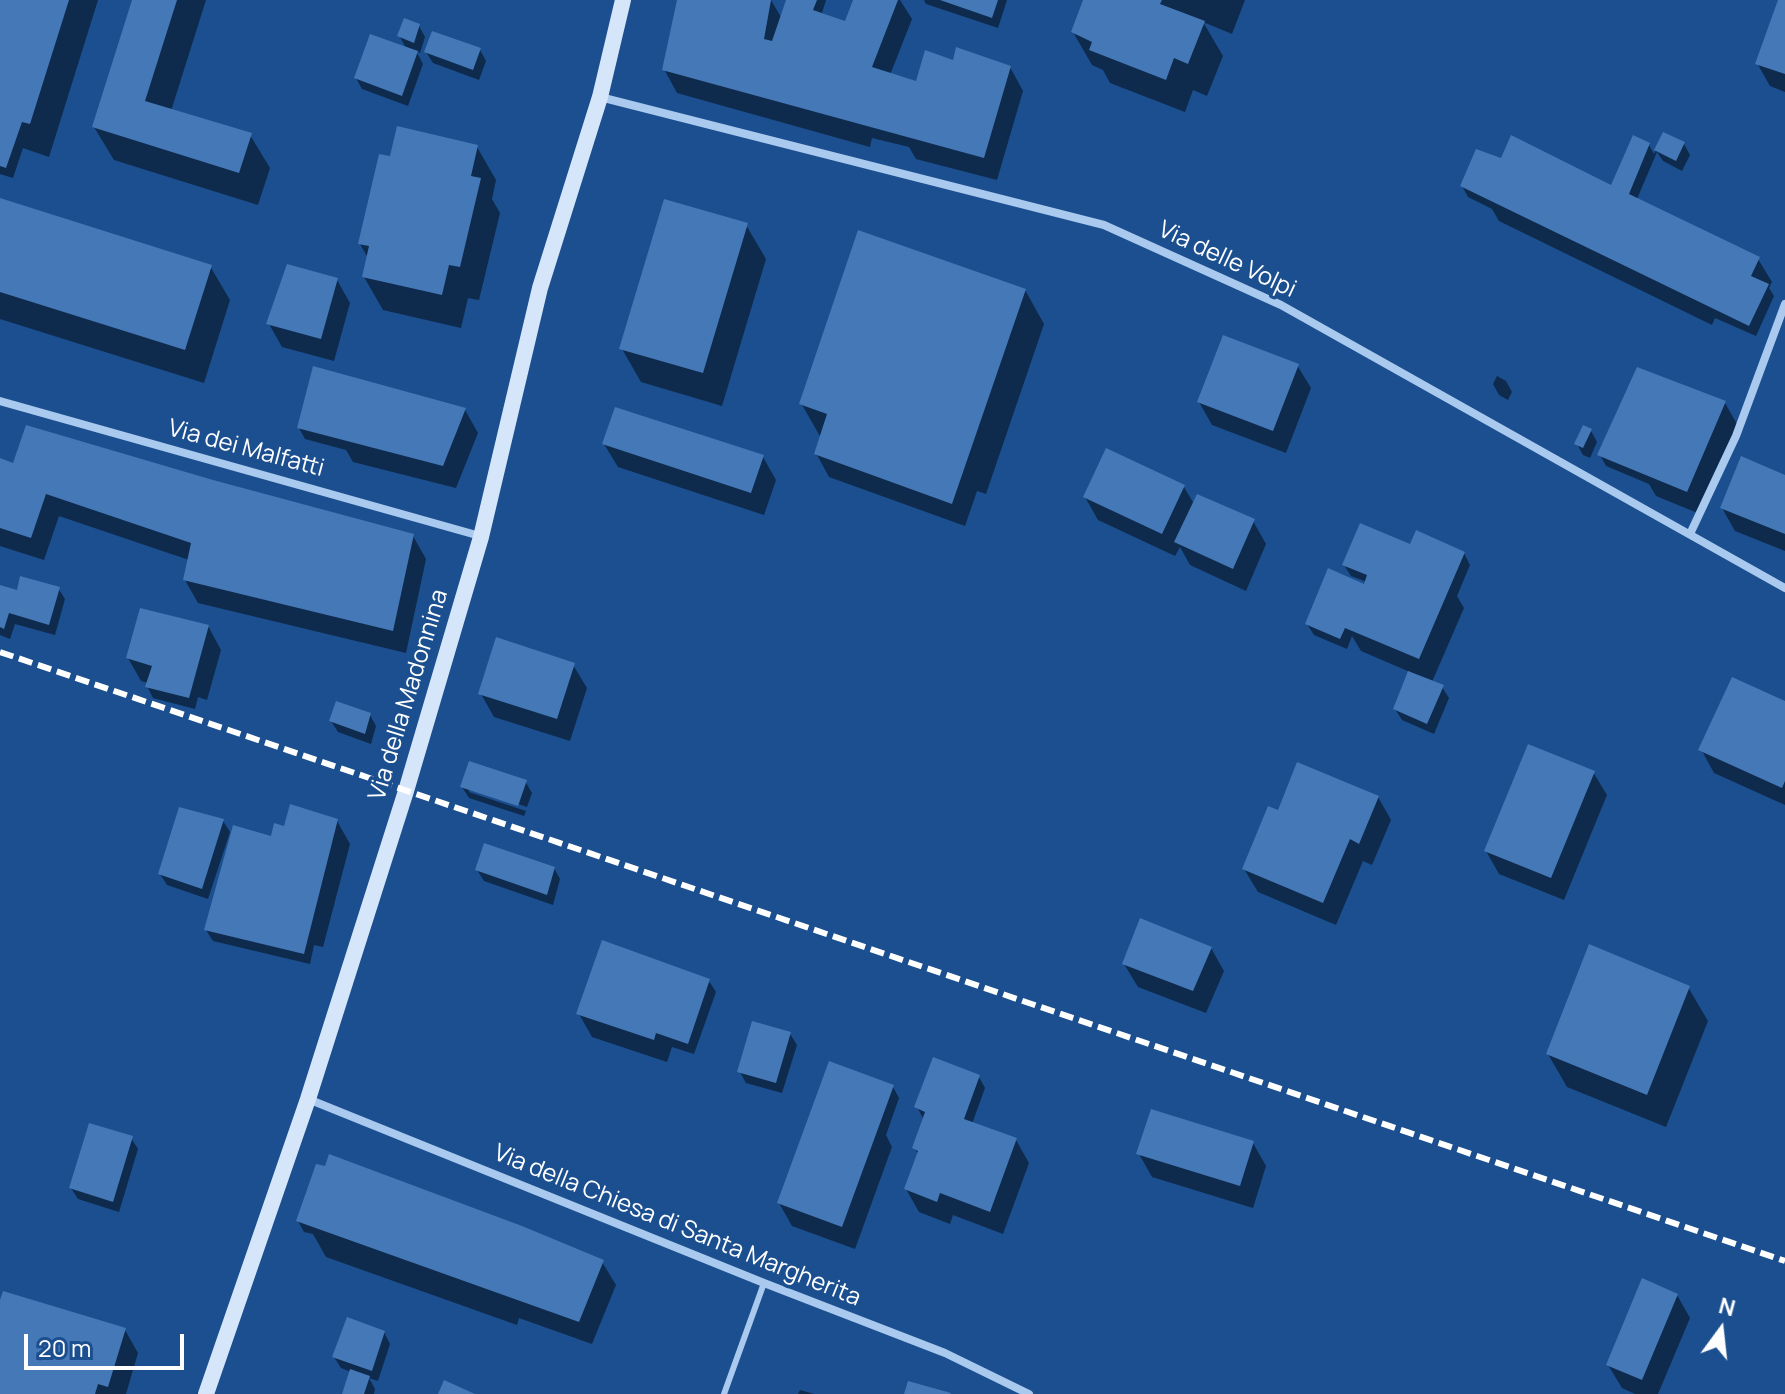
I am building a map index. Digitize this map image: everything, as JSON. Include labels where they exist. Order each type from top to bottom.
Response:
[{"type":"main road","name":"Via della Madonnina","points":[[206,1394],[308,1099],[406,791],[481,537],[540,288],[600,97],[623,0]]},
{"type":"street","name":"Via delle Volpi","points":[[600,97],[1104,225],[1281,305],[1785,588]]},
{"type":"street","points":[[1690,534],[1736,436],[1785,304]]},
{"type":"street","name":"Via dei Malfatti","points":[[0,401],[481,537]]},
{"type":"street","name":"Via della Chiesa di Santa Margherita","points":[[308,1099],[945,1353],[1029,1394]]},
{"type":"lane","points":[[724,1394],[764,1283]]},
{"type":"building","points":[[0,0],[69,0],[30,124],[22,122],[6,168],[0,166]]},
{"type":"building","points":[[132,0],[177,0],[145,101],[252,133],[239,173],[92,127]]},
{"type":"building","points":[[677,0],[771,0],[764,39],[772,41],[786,0],[817,0],[813,10],[845,21],[853,0],[898,0],[872,67],[916,81],[925,50],[953,60],[956,47],[1011,66],[984,158],[662,70]]},
{"type":"building","points":[[940,0],[998,0],[992,18]]},
{"type":"building","points":[[1083,0],[1162,0],[1160,4],[1205,21],[1188,64],[1174,58],[1166,80],[1089,50],[1092,42],[1071,32]]},
{"type":"building","points":[[1778,0],[1785,0],[1785,74],[1755,64]]},
{"type":"building","points":[[404,18],[420,24],[414,43],[397,36]]},
{"type":"building","points":[[432,31],[481,48],[473,70],[424,52]]},
{"type":"building","points":[[370,34],[418,51],[402,96],[354,78]]},
{"type":"building","points":[[397,126],[478,145],[471,176],[481,178],[460,267],[449,265],[442,295],[362,277],[369,246],[358,244],[379,154],[390,156]]},
{"type":"building","points":[[1663,132],[1685,142],[1676,161],[1654,150]]},
{"type":"building","points":[[1511,135],[1611,185],[1633,135],[1650,143],[1629,194],[1760,257],[1751,276],[1769,284],[1749,326],[1460,186],[1476,149],[1501,158]]},
{"type":"building","points":[[0,198],[212,265],[185,350],[0,292]]},
{"type":"building","points":[[664,199],[748,223],[703,373],[619,349]]},
{"type":"building","points":[[858,230],[1026,289],[952,504],[814,454],[827,414],[799,404]]},
{"type":"building","points":[[287,264],[338,278],[321,339],[266,324]]},
{"type":"building","points":[[1223,335],[1299,364],[1273,431],[1197,402]]},
{"type":"building","points":[[313,366],[466,408],[443,466],[297,428]]},
{"type":"building","points":[[1637,367],[1726,401],[1687,492],[1597,455]]},
{"type":"building","points":[[615,407],[764,455],[751,493],[602,444]]},
{"type":"building","points":[[26,425],[414,534],[393,631],[183,580],[191,543],[46,494],[31,538],[0,528],[0,458],[13,463]]},
{"type":"building","points":[[1583,425],[1592,429],[1583,448],[1574,444]]},
{"type":"building","points":[[1106,448],[1185,485],[1162,534],[1083,497]]},
{"type":"building","points":[[1741,456],[1785,475],[1785,534],[1720,508]]},
{"type":"building","points":[[1197,494],[1255,519],[1233,569],[1174,542]]},
{"type":"building","points":[[1360,523],[1410,544],[1416,530],[1465,552],[1419,659],[1345,628],[1340,639],[1305,624],[1328,568],[1364,584],[1367,575],[1342,565]]},
{"type":"building","points":[[20,576],[60,587],[49,625],[9,613],[4,629],[0,627],[0,585],[17,590]]},
{"type":"building","points":[[140,608],[209,625],[189,698],[145,687],[152,666],[126,658]]},
{"type":"building","points":[[496,637],[575,663],[557,719],[478,694]]},
{"type":"building","points":[[1408,671],[1444,685],[1427,724],[1393,709]]},
{"type":"building","points":[[1732,677],[1785,701],[1785,781],[1782,788],[1698,750]]},
{"type":"building","points":[[336,701],[371,713],[365,734],[329,721]]},
{"type":"building","points":[[1528,744],[1595,771],[1551,878],[1484,851]]},
{"type":"building","points":[[469,761],[527,780],[518,806],[460,787]]},
{"type":"building","points":[[1297,762],[1379,796],[1359,844],[1350,839],[1323,903],[1242,869],[1268,806],[1278,810]]},
{"type":"building","points":[[290,804],[338,819],[304,954],[204,930],[233,825],[271,836],[274,823],[284,826]]},
{"type":"building","points":[[179,807],[224,819],[202,889],[158,874]]},
{"type":"building","points":[[484,843],[555,867],[547,895],[475,870]]},
{"type":"building","points":[[1140,918],[1212,947],[1193,991],[1122,964]]},
{"type":"building","points":[[602,940],[710,979],[688,1044],[656,1033],[654,1040],[576,1014]]},
{"type":"building","points":[[1589,944],[1690,986],[1647,1095],[1546,1054]]},
{"type":"building","points":[[752,1021],[791,1032],[776,1083],[737,1072]]},
{"type":"building","points":[[933,1057],[980,1075],[964,1119],[1017,1138],[990,1212],[940,1193],[937,1202],[904,1189],[918,1151],[912,1148],[925,1112],[914,1107]]},
{"type":"building","points":[[829,1061],[894,1085],[842,1227],[777,1203]]},
{"type":"building","points":[[1151,1109],[1254,1141],[1240,1186],[1136,1154]]},
{"type":"building","points":[[89,1123],[133,1136],[113,1202],[69,1188]]},
{"type":"building","points":[[329,1154],[604,1260],[579,1322],[296,1221],[316,1164],[325,1166]]},
{"type":"building","points":[[1642,1278],[1678,1294],[1642,1380],[1606,1365]]},
{"type":"building","points":[[3,1291],[126,1328],[108,1387],[98,1384],[95,1394],[0,1394],[0,1300]]},
{"type":"building","points":[[347,1317],[385,1331],[372,1371],[332,1357]]},
{"type":"building","points":[[350,1369],[370,1376],[364,1394],[342,1394]]},
{"type":"building","points":[[444,1380],[475,1394],[438,1394]]},
{"type":"building","points":[[908,1381],[951,1393],[904,1394]]},
{"type":"railway","points":[[0,652],[1785,1261]]}]
